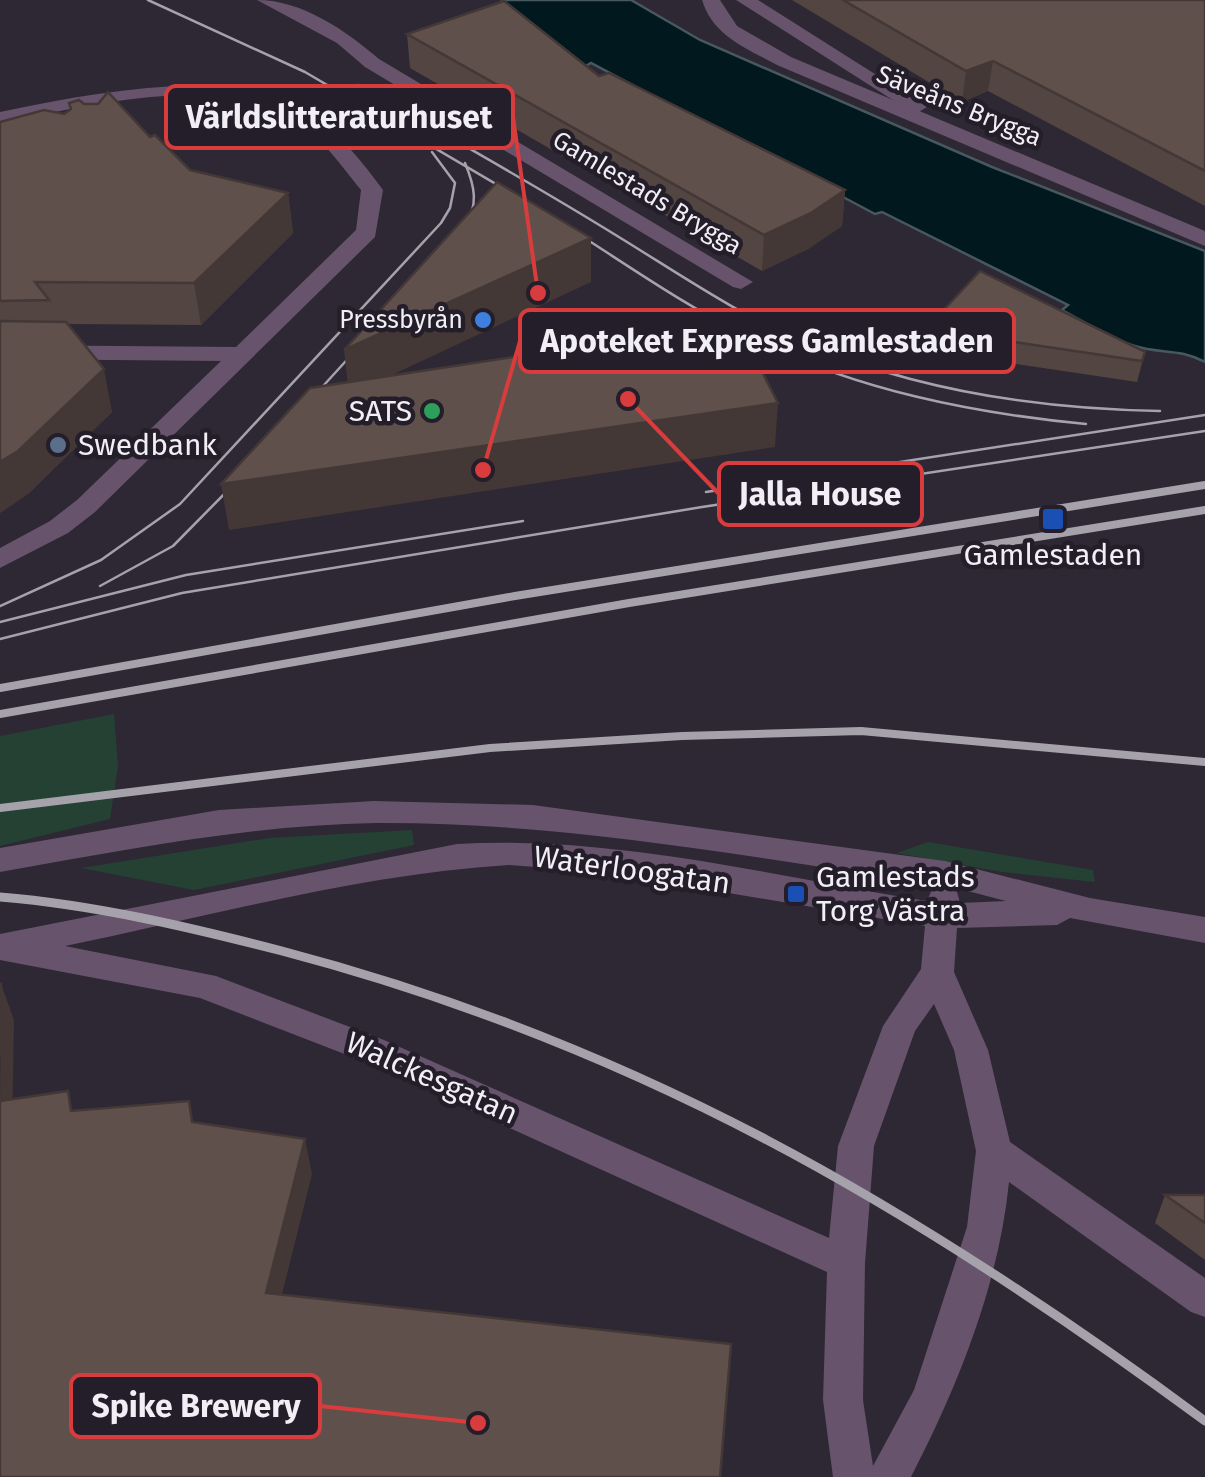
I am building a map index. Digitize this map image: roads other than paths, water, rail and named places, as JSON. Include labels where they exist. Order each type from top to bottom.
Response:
[{"type":"street","name":"Gamlestads Brygga","points":[[266,0],[344,39],[372,63],[741,282]]},
{"type":"street","name":"Säveåns Brygga","points":[[711,0],[714,14],[730,30],[784,61],[1205,239]]},
{"type":"street","points":[[745,0],[917,107]]},
{"type":"street","points":[[0,118],[73,103],[168,92],[255,95],[302,115],[332,141],[372,190],[367,232],[246,354],[86,506],[59,527],[0,559]]},
{"type":"street","points":[[73,103],[90,125]]},
{"type":"street","points":[[32,111],[54,134]]},
{"type":"street","points":[[0,352],[246,354]]},
{"type":"street","name":"Waterloogatan","points":[[0,860],[218,822],[374,812],[533,816],[607,824],[796,856],[946,873],[1090,911],[1205,930]]},
{"type":"street","name":"Waterloogatan","points":[[0,947],[377,869],[457,856],[509,853],[604,860],[943,916],[1090,911]]},
{"type":"street","points":[[854,1477],[842,1400],[846,1263],[856,1146],[900,1026],[937,972],[946,873]]},
{"type":"street","name":"Walckesgatan","points":[[0,947],[204,985],[372,1050],[846,1263]]},
{"type":"street","points":[[889,1477],[932,1396],[955,1326],[986,1227],[994,1151],[971,1050],[937,972]]},
{"type":"street","points":[[994,1151],[1205,1300]]},
{"type":"water","points":[[502,0],[631,0],[700,40],[992,167],[1205,251],[1205,362],[1135,346],[1107,335],[1062,310],[1068,305],[882,212],[875,214],[591,63],[584,67]]},
{"type":"tram line","points":[[148,0],[305,72],[466,167]]},
{"type":"tram line","points":[[358,85],[735,308],[812,346],[896,375],[983,395],[1026,402],[1160,411]]},
{"type":"tram line","points":[[0,606],[101,560],[180,504],[441,223],[450,208],[455,183],[432,152]]},
{"type":"tram line","points":[[464,228],[474,196],[466,167]]},
{"type":"tram line","points":[[466,167],[518,197]]},
{"type":"tram line","points":[[569,228],[729,327],[793,357],[874,385],[958,406],[1086,424]]},
{"type":"tram line","points":[[304,407],[365,340]]},
{"type":"tram line","points":[[706,492],[1205,415]]},
{"type":"tram line","points":[[0,639],[182,593],[702,507],[1205,431]]},
{"type":"tram line","points":[[100,586],[173,546],[241,477]]},
{"type":"tram line","points":[[0,622],[186,575],[523,521]]},
{"type":"railway","points":[[0,688],[515,596],[1205,485]]},
{"type":"railway","points":[[0,714],[629,603],[1205,510]]},
{"type":"railway","points":[[0,808],[490,748],[682,736],[861,731],[1205,762]]},
{"type":"railway","points":[[0,897],[142,918],[282,951],[411,989],[534,1033],[653,1084],[767,1140],[878,1202],[987,1270],[1205,1421]]},
{"type":"place","name":"Världslitteraturhuset","points":[[538,293]]},
{"type":"place","name":"Pressbyrån","points":[[483,320]]},
{"type":"place","name":"Jalla House","points":[[628,399]]},
{"type":"place","name":"SATS","points":[[432,411]]},
{"type":"place","name":"Swedbank","points":[[58,445]]},
{"type":"place","name":"Apoteket Express Gamlestaden","points":[[483,470]]},
{"type":"place","name":"Gamlestaden","points":[[1053,519]]},
{"type":"place","name":"Gamlestads Torg Västra","points":[[796,894]]},
{"type":"place","name":"Spike Brewery","points":[[478,1423]]}]
